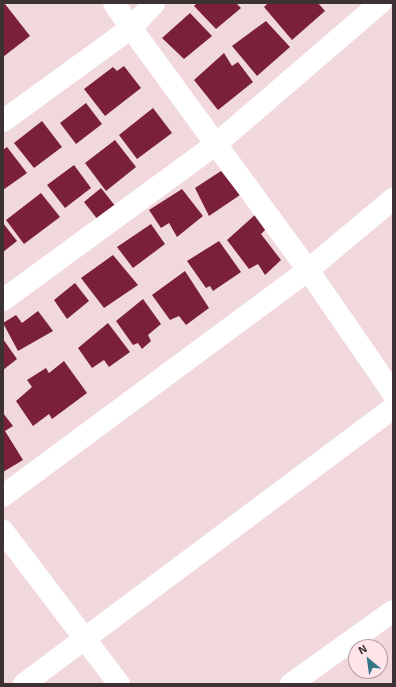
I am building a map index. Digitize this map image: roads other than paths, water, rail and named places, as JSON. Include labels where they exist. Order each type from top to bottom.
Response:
[{"type":"street","points":[[114,3],[130,28],[308,270],[393,393]]},
{"type":"street","points":[[3,121],[130,28],[154,3]]},
{"type":"street","points":[[3,300],[216,145],[380,3]]},
{"type":"street","points":[[3,496],[308,270],[393,198]]},
{"type":"street","points":[[24,684],[393,408]]},
{"type":"street","points":[[3,531],[118,684]]},
{"type":"street","points":[[291,684],[393,611]]}]
